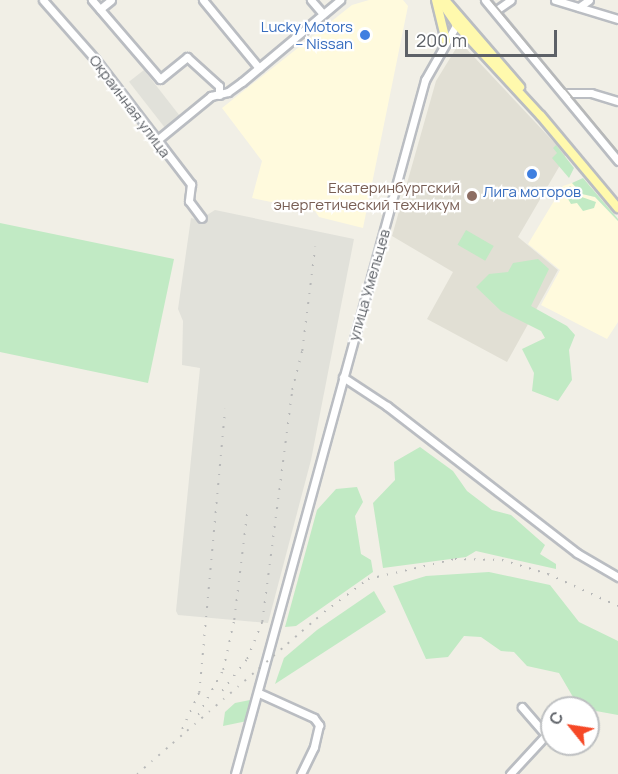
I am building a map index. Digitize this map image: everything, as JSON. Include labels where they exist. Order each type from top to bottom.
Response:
[{"type":"main road","points":[[438,0],[459,21],[618,208]]},
{"type":"main road","points":[[438,0],[446,41]]},
{"type":"main road","points":[[445,0],[459,21]]},
{"type":"street","name":"Окраинная улица","points":[[43,0],[107,75],[191,184],[189,201],[202,218]]},
{"type":"street","points":[[92,0],[160,79],[187,57],[219,86],[219,95]]},
{"type":"street","points":[[100,9],[111,0]]},
{"type":"street","points":[[203,0],[259,68]]},
{"type":"street","points":[[311,0],[323,14]]},
{"type":"street","points":[[156,141],[211,96],[219,95],[259,68],[340,0]]},
{"type":"street","points":[[485,0],[618,160]]},
{"type":"street","points":[[495,11],[511,0]]},
{"type":"street","points":[[555,0],[618,19]]},
{"type":"street","points":[[579,7],[588,0]]},
{"type":"street","name":"улица Умельцев","points":[[235,774],[425,80],[459,21]]},
{"type":"street","points":[[563,93],[591,93],[618,101]]},
{"type":"street","points":[[343,377],[387,406],[577,553],[618,577]]},
{"type":"street","points":[[259,693],[314,718],[319,725],[301,774]]},
{"type":"street","points":[[510,774],[546,735],[522,707]]},
{"type":"shaded area","points":[[369,0],[403,0],[408,6],[363,228],[319,217],[315,211],[252,198],[262,161],[222,108],[352,5]]},
{"type":"shaded area","name":"Екатеринбургский энергетический техникум","points":[[460,42],[566,155],[518,237],[558,270],[507,362],[427,319],[453,272],[392,236],[436,81]]},
{"type":"shaded area","points":[[144,70],[180,116],[165,127],[129,82]]},
{"type":"shaded area","points":[[572,183],[582,194],[595,197],[618,221],[618,322],[607,339],[541,305],[560,270],[528,244],[563,186]]},
{"type":"shaded area","points":[[215,210],[354,239],[311,460],[268,623],[178,615],[176,611],[200,368],[182,365],[183,321],[178,309],[191,218],[199,220]]},
{"type":"green space","points":[[556,145],[574,168],[569,178],[552,158],[557,153],[553,148]]},
{"type":"green space","points":[[583,178],[618,221],[595,197],[582,194],[572,183]]},
{"type":"green space","points":[[570,186],[579,196],[596,202],[594,208],[583,211],[577,203],[571,204],[565,194]]},
{"type":"green space","points":[[0,223],[174,259],[148,383],[0,352]]},
{"type":"green space","points":[[466,230],[494,246],[485,261],[458,245]]},
{"type":"green space","points":[[538,259],[549,269],[531,306],[567,326],[575,335],[569,350],[572,380],[558,401],[532,391],[534,373],[522,349],[545,338],[541,331],[501,311],[476,287],[489,274],[508,272],[513,263]]},
{"type":"green space","points":[[420,447],[453,471],[467,491],[492,510],[511,515],[545,545],[540,554],[556,564],[556,569],[476,551],[466,557],[383,568],[373,503],[395,480],[394,462]]},
{"type":"green space","points":[[357,487],[363,502],[355,516],[361,554],[371,560],[373,572],[296,626],[285,627],[317,510],[336,489]]},
{"type":"green space","points":[[489,572],[550,585],[579,622],[618,641],[618,715],[600,712],[600,696],[572,696],[559,673],[527,666],[514,652],[501,651],[481,637],[464,636],[448,657],[426,659],[393,586],[426,576]]},
{"type":"green space","points":[[374,591],[386,612],[275,684],[284,658],[317,630]]},
{"type":"green space","points":[[250,700],[247,721],[223,726],[225,712],[235,703]]},
{"type":"tram line","points":[[491,0],[618,152]]},
{"type":"railway","points":[[222,691],[247,659],[262,622],[292,390],[302,351],[315,247]]},
{"type":"railway","points":[[182,729],[199,693],[225,409]]},
{"type":"railway","points":[[198,715],[223,670],[234,620],[247,513]]},
{"type":"railway","points":[[137,774],[324,612],[368,579],[455,559],[502,560],[548,574],[618,606]]},
{"type":"place","name":"Lucky Motors – Nissan","points":[[365,35]]},
{"type":"place","name":"Лига моторов","points":[[532,174]]},
{"type":"place","name":"Екатеринбургский энергетический техникум","points":[[472,196]]}]
